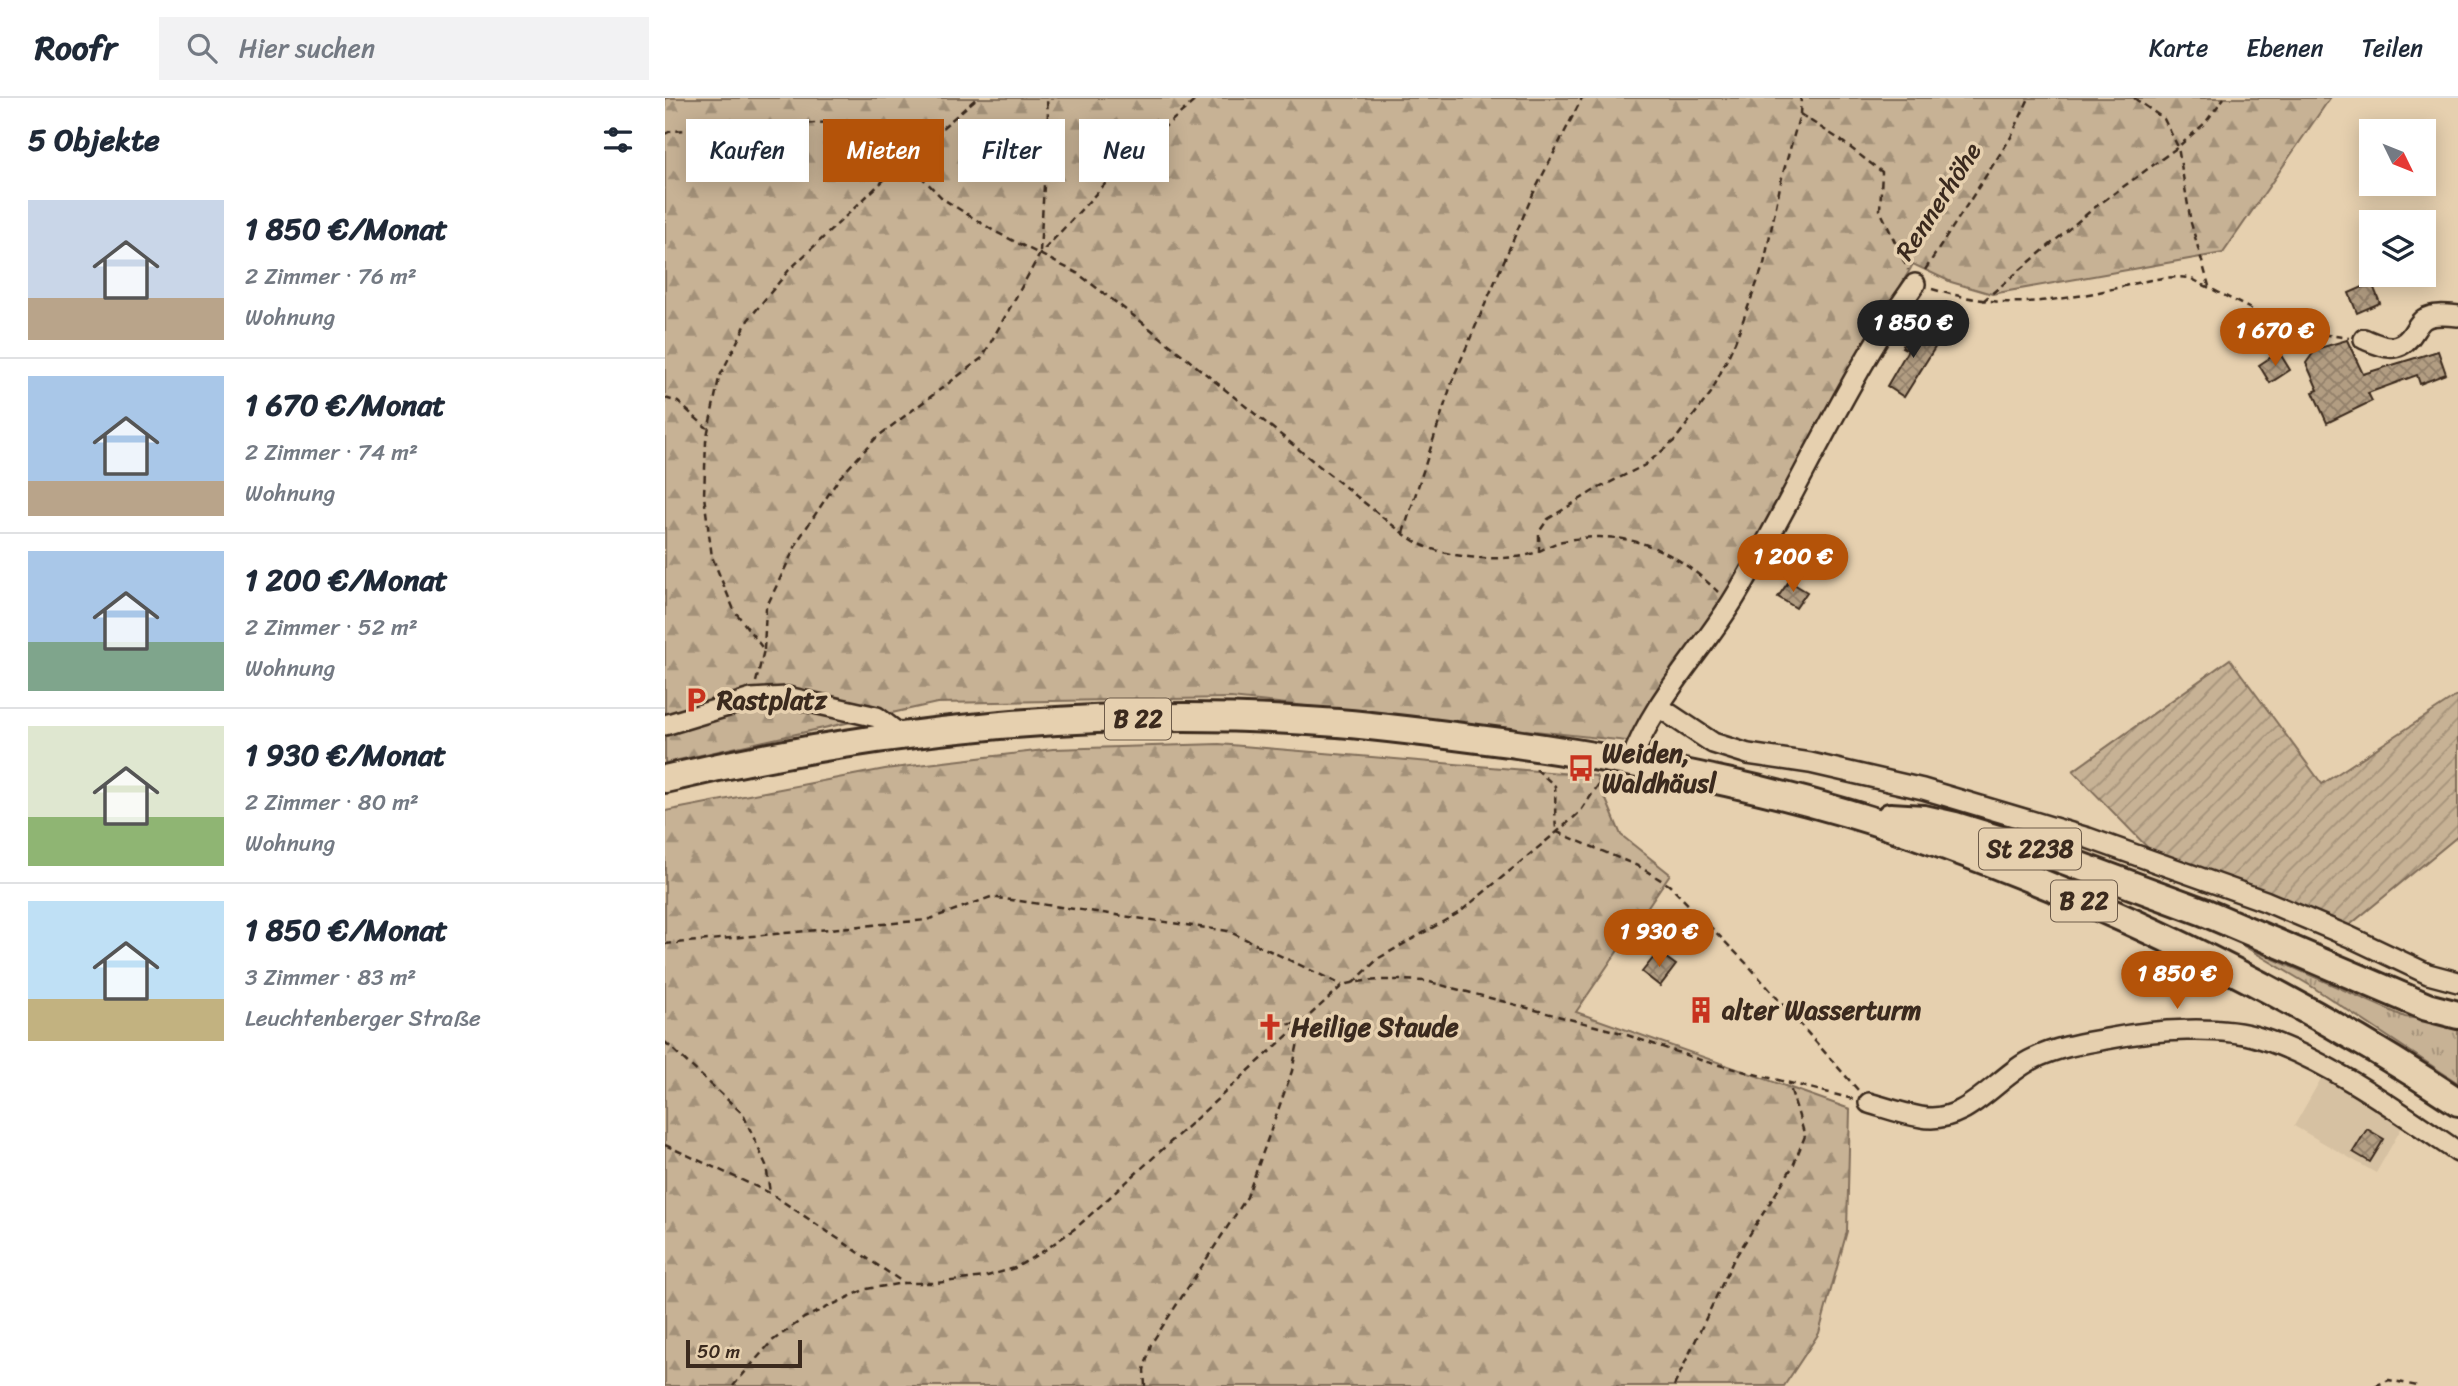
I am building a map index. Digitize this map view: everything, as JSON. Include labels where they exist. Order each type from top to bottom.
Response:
[{"type":"main road","name":"B 22","points":[[665,779],[809,749],[902,736],[1050,721],[1225,719],[1334,722],[1426,732],[1622,761],[1747,786],[1850,814],[1937,842],[2007,869],[2161,933],[2276,993],[2409,1069],[2458,1102]]},
{"type":"main road","name":"St 2238","points":[[1850,814],[1924,819],[2050,855],[2204,912],[2427,1007],[2458,1015]]},
{"type":"street","name":"Rennerhöhe","points":[[1622,761],[1731,604],[1876,342],[1915,284]]},
{"type":"street","points":[[2364,339],[2387,348],[2396,347],[2408,340],[2423,320],[2430,316],[2458,316]]},
{"type":"street","points":[[665,725],[751,699],[787,698],[877,717],[902,736]]},
{"type":"street","points":[[1659,707],[1713,743],[1748,754],[1809,763],[1923,789],[2088,838],[2265,901],[2428,974],[2458,982]]},
{"type":"street","points":[[1869,1103],[1923,1118],[1946,1116],[1962,1110],[2034,1058],[2062,1047],[2139,1032],[2231,1032],[2259,1038],[2306,1056],[2353,1083],[2458,1152]]},
{"type":"path","points":[[944,126],[977,98]]},
{"type":"path","points":[[1039,254],[1047,98]]},
{"type":"path","points":[[751,699],[764,650],[766,608],[799,539],[840,477],[877,437],[982,358],[1039,254],[1131,156],[1198,98]]},
{"type":"path","points":[[1403,533],[1454,376],[1533,194],[1583,98]]},
{"type":"path","points":[[1539,553],[1538,532],[1548,519],[1595,490],[1644,465],[1674,441],[1711,393],[1735,342],[1764,264],[1782,177],[1800,114],[1801,98]]},
{"type":"path","name":"Rennerhöhe","points":[[1915,284],[2011,137],[2029,98]]},
{"type":"path","points":[[2134,98],[2164,119],[2178,147],[2191,223],[2209,286]]},
{"type":"path","points":[[1983,301],[2094,208],[2178,147],[2204,123],[2224,98]]},
{"type":"path","points":[[1800,114],[1839,139],[1882,172],[1880,210],[1915,284],[1958,297],[2027,304],[2175,276],[2190,278],[2209,286],[2293,330],[2364,339]]},
{"type":"path","points":[[665,134],[671,131],[725,127],[823,122]]},
{"type":"path","points":[[764,650],[734,610],[712,557],[704,496],[706,441],[719,378],[748,320],[789,270],[882,182]]},
{"type":"path","points":[[926,182],[943,199],[995,231],[1077,273],[1420,544],[1440,552],[1482,557],[1539,553],[1560,541],[1587,538],[1632,540],[1661,549],[1698,572],[1731,604]]},
{"type":"path","points":[[665,398],[678,402],[708,429]]},
{"type":"path","points":[[1353,983],[1379,958],[1459,912],[1557,832],[1580,812],[1622,761]]},
{"type":"path","points":[[1534,767],[1545,774],[1555,786],[1557,809],[1554,828],[1557,832],[1640,867],[1669,885],[1748,965],[1869,1103]]},
{"type":"path","points":[[665,944],[927,920],[991,897],[1228,931],[1343,985]]},
{"type":"path","points":[[733,1386],[772,1341],[804,1318],[866,1289],[904,1283],[936,1283],[984,1277],[1015,1268],[1045,1250],[1077,1227],[1343,985],[1397,980],[1426,981],[1618,1032],[1703,1061],[1869,1103]]},
{"type":"path","points":[[1278,1025],[1303,1023]]},
{"type":"path","points":[[1145,1386],[1144,1370],[1151,1345],[1247,1197],[1291,1071],[1303,1023]]},
{"type":"path","points":[[665,1042],[743,1114],[766,1165],[769,1193]]},
{"type":"path","points":[[1675,1386],[1733,1261],[1793,1166],[1805,1136],[1789,1084]]},
{"type":"path","points":[[665,1145],[769,1193],[904,1283]]},
{"type":"path","points":[[2375,1386],[2389,1380],[2417,1386]]},
{"type":"shaded area","points":[[2322,1077],[2402,1127],[2376,1173],[2294,1126]]},
{"type":"green space","points":[[665,98],[2330,98],[2223,253],[1992,294],[1951,282],[1913,264],[1741,575],[1627,741],[1231,698],[937,703],[665,763]]},
{"type":"green space","points":[[2230,659],[2322,784],[2458,695],[2458,836],[2346,928],[2150,850],[2073,771]]},
{"type":"green space","points":[[1219,744],[1596,776],[1621,835],[1670,874],[1576,1012],[1850,1109],[1847,1231],[1819,1333],[1784,1386],[665,1386],[665,811],[885,769],[1053,749]]},
{"type":"green space","points":[[2242,945],[2405,1017],[2458,1024],[2458,1083],[2311,986]]},
{"type":"building","points":[[2363,287],[2374,287],[2380,303],[2357,313],[2349,293]]},
{"type":"building","points":[[1915,326],[1939,341],[1904,397],[1887,386],[1908,350],[1902,347]]},
{"type":"building","points":[[2347,340],[2363,374],[2438,351],[2446,374],[2420,384],[2417,375],[2368,393],[2372,401],[2327,423],[2313,392],[2318,390],[2306,363],[2316,349]]},
{"type":"building","points":[[2279,352],[2290,370],[2270,383],[2259,365]]},
{"type":"building","points":[[1789,581],[1807,592],[1796,608],[1778,597]]},
{"type":"building","points":[[1658,952],[1676,965],[1660,986],[1642,972]]},
{"type":"building","points":[[2367,1129],[2384,1139],[2370,1162],[2353,1152]]},
{"type":"place","name":"Rastplatz","points":[[696,700]]},
{"type":"place","name":"Weiden, Waldhäusl","points":[[1581,768]]},
{"type":"place","name":"alter Wasserturm","points":[[1701,1010]]},
{"type":"place","name":"Heilige Staude","points":[[1270,1027]]}]
